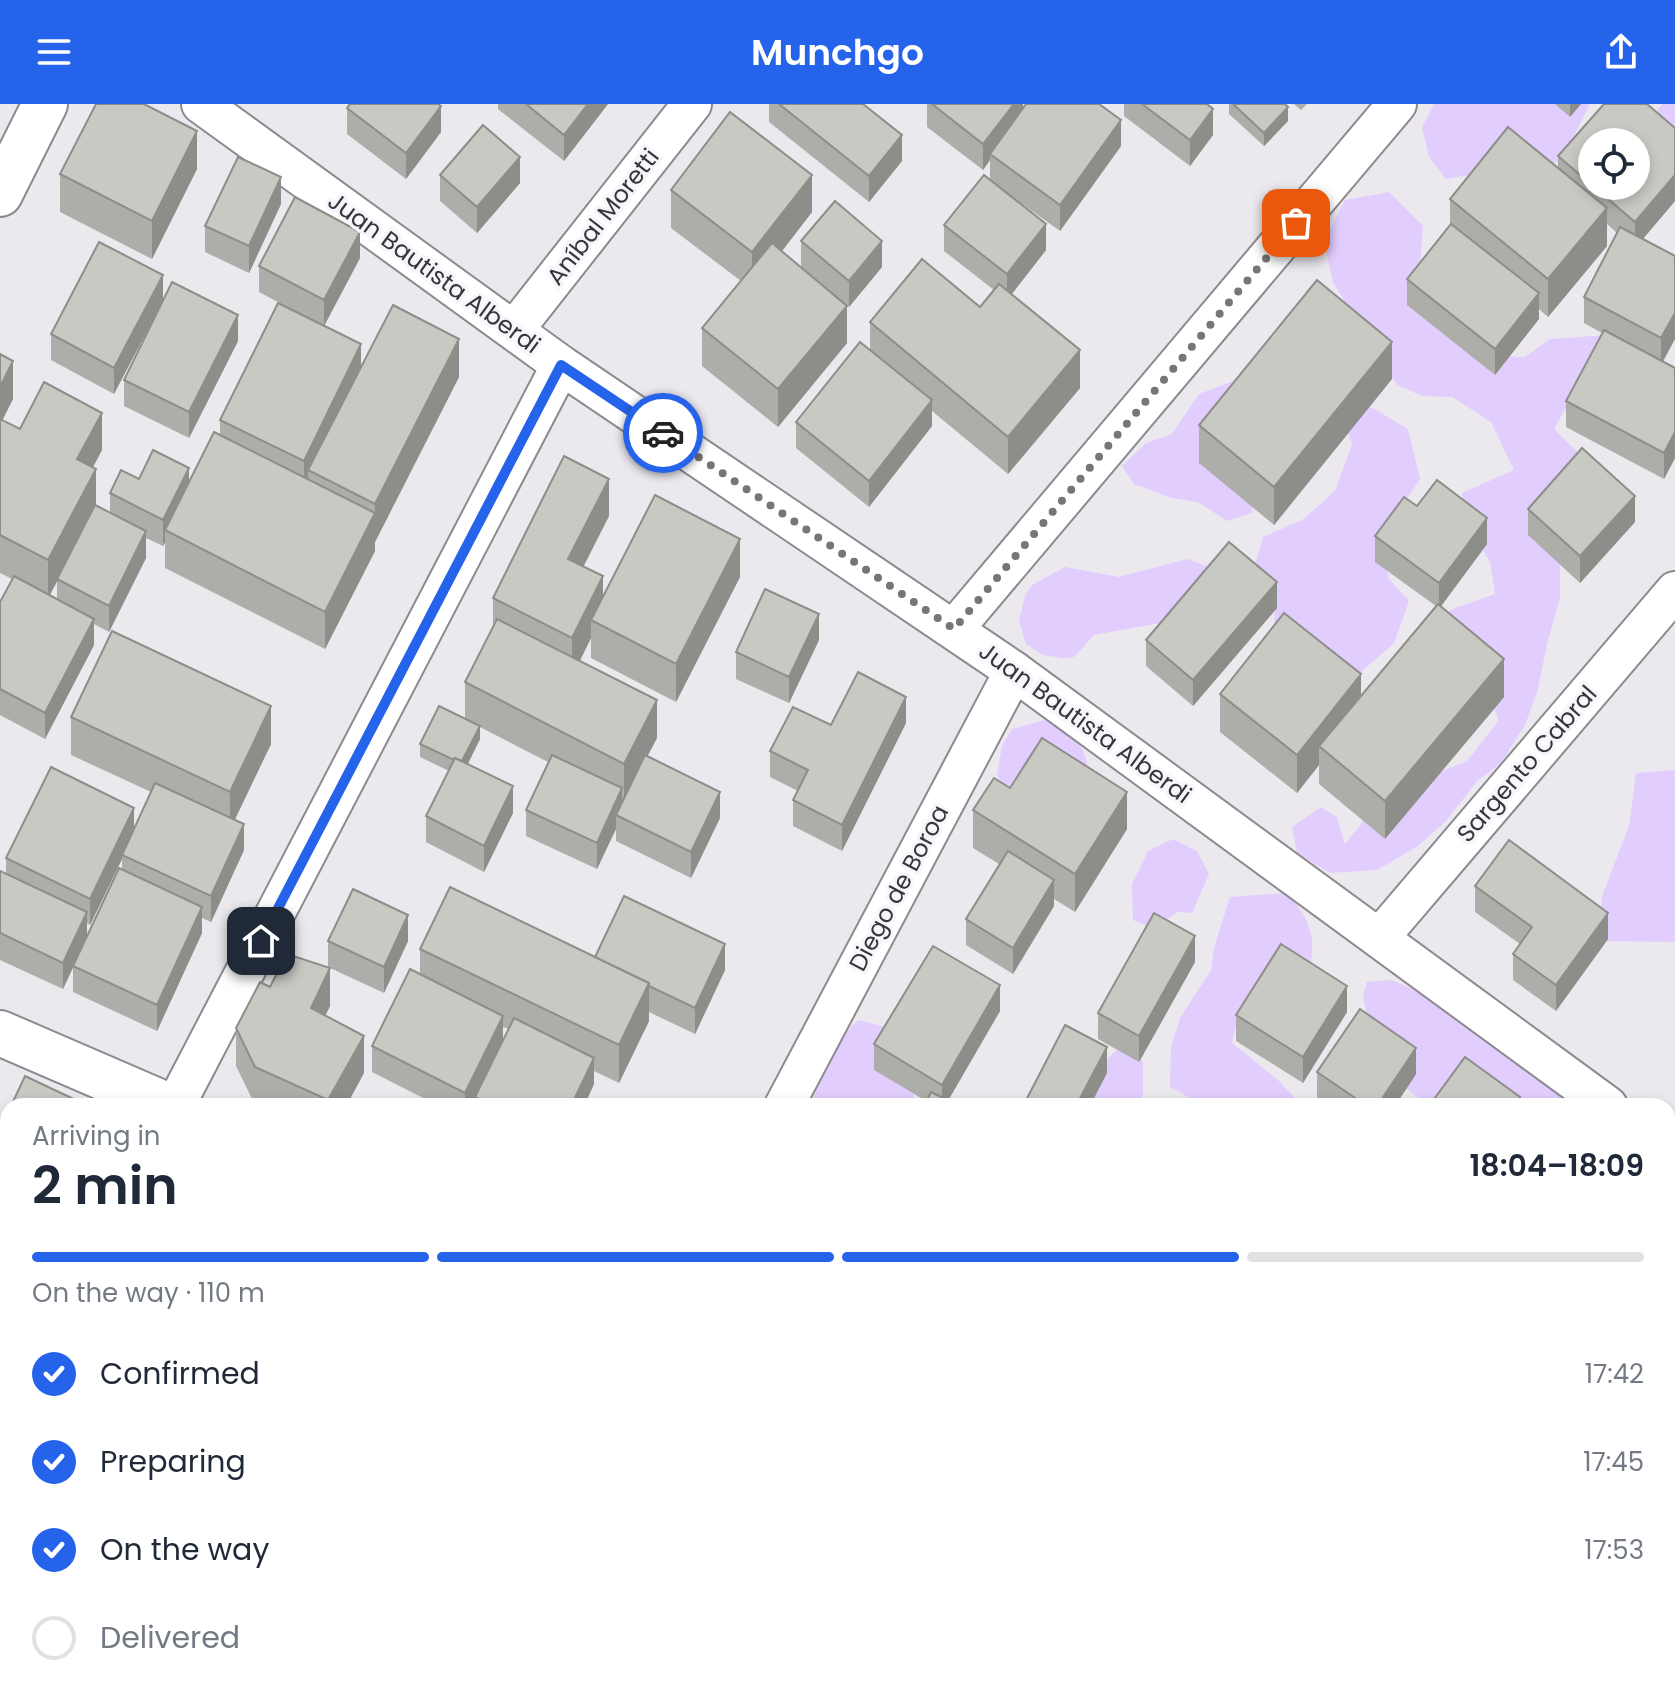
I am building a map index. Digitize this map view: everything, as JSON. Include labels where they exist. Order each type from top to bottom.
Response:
[{"type":"main road","points":[[0,194],[45,104]]},
{"type":"main road","points":[[0,1033],[150,1098]]},
{"type":"street","name":"Juan Bautista Alberdi","points":[[201,104],[561,365],[1014,671],[1597,1098]]},
{"type":"street","name":"Aníbal Moretti","points":[[514,330],[692,104]]},
{"type":"street","points":[[954,629],[1397,104]]},
{"type":"street","points":[[179,1098],[561,365]]},
{"type":"street","name":"Sargento Cabral","points":[[1380,937],[1675,591]]},
{"type":"street","name":"Diego de Boroa","points":[[788,1098],[1014,671]]},
{"type":"shaded area","points":[[1434,104],[1590,104],[1562,160],[1529,172],[1489,172],[1446,179],[1429,157],[1422,127]]},
{"type":"shaded area","points":[[1662,104],[1675,104],[1675,153],[1657,111]]},
{"type":"shaded area","points":[[1389,192],[1423,226],[1420,266],[1481,356],[1525,357],[1550,339],[1607,335],[1554,429],[1597,472],[1560,557],[1560,598],[1538,689],[1525,725],[1501,763],[1477,781],[1446,821],[1418,846],[1377,870],[1330,873],[1297,853],[1292,827],[1321,807],[1337,817],[1345,844],[1405,769],[1433,775],[1467,761],[1499,720],[1474,661],[1449,638],[1450,610],[1495,594],[1490,562],[1467,523],[1462,493],[1514,470],[1491,422],[1452,397],[1422,396],[1397,385],[1333,282],[1324,241],[1345,200]]},
{"type":"shaded area","points":[[1236,380],[1253,482],[1252,513],[1227,521],[1198,502],[1171,498],[1134,484],[1122,466],[1146,443],[1172,434],[1199,394]]},
{"type":"shaded area","points":[[1357,399],[1408,429],[1420,479],[1381,538],[1389,579],[1409,601],[1394,643],[1352,680],[1274,633],[1275,599],[1250,582],[1263,537],[1302,520],[1335,491],[1352,444],[1338,404]]},
{"type":"shaded area","points":[[1187,559],[1209,567],[1183,619],[1094,635],[1074,657],[1043,655],[1026,644],[1019,621],[1025,596],[1032,585],[1065,567],[1119,577]]},
{"type":"shaded area","points":[[1048,719],[1075,729],[1087,762],[1082,799],[1011,797],[997,776],[1002,746],[1012,729]]},
{"type":"shaded area","points":[[1675,770],[1675,942],[1598,941],[1602,896],[1629,826],[1636,773]]},
{"type":"shaded area","points":[[1173,839],[1197,851],[1209,874],[1192,913],[1177,912],[1154,929],[1133,920],[1132,884],[1148,851]]},
{"type":"shaded area","points":[[1288,893],[1299,907],[1310,931],[1312,953],[1304,996],[1286,1005],[1240,1006],[1232,1043],[1295,1098],[1190,1098],[1170,1087],[1171,1047],[1180,1018],[1211,970],[1214,948],[1230,897]]},
{"type":"shaded area","points":[[1391,980],[1449,1003],[1596,1098],[1419,1098],[1394,1079],[1370,1032],[1363,995],[1367,982]]},
{"type":"shaded area","points":[[858,1020],[893,1029],[915,1067],[913,1098],[813,1098],[828,1051]]},
{"type":"shaded area","points":[[1117,1050],[1143,1061],[1143,1096],[1088,1098],[1094,1073]]},
{"type":"building","points":[[96,104],[144,104],[197,131],[152,221],[60,174]]},
{"type":"building","points":[[350,104],[441,106],[406,153],[347,108]]},
{"type":"building","points":[[526,104],[588,104],[564,135]]},
{"type":"building","points":[[779,104],[863,104],[902,135],[869,176]]},
{"type":"building","points":[[932,104],[1014,104],[983,144]]},
{"type":"building","points":[[1026,104],[1099,104],[1121,120],[1060,205],[990,154]]},
{"type":"building","points":[[1142,104],[1207,104],[1213,109],[1190,140]]},
{"type":"building","points":[[1233,104],[1285,104],[1288,107],[1264,133]]},
{"type":"building","points":[[1604,104],[1647,104],[1675,128],[1675,175],[1635,222],[1609,200],[1650,200],[1650,128],[1583,128]]},
{"type":"building","points":[[730,112],[812,175],[752,252],[671,190]]},
{"type":"building","points":[[483,125],[520,157],[477,207],[440,175]]},
{"type":"building","points":[[1508,127],[1578,184],[1578,200],[1597,200],[1607,208],[1548,279],[1450,199]]},
{"type":"building","points":[[1578,133],[1578,173],[1558,156]]},
{"type":"building","points":[[238,157],[281,177],[249,246],[205,226]]},
{"type":"building","points":[[984,175],[1046,224],[1007,274],[944,225]]},
{"type":"building","points":[[295,197],[360,232],[324,300],[259,266]]},
{"type":"building","points":[[835,201],[882,241],[849,281],[801,241]]},
{"type":"building","points":[[1451,224],[1539,293],[1495,349],[1407,279]]},
{"type":"building","points":[[1620,227],[1675,256],[1675,313],[1661,338],[1584,297]]},
{"type":"building","points":[[99,242],[163,275],[114,368],[51,334]]},
{"type":"building","points":[[772,243],[847,306],[778,389],[702,328]]},
{"type":"building","points":[[922,259],[980,307],[999,284],[1080,350],[1008,437],[870,322]]},
{"type":"building","points":[[1317,280],[1392,342],[1274,487],[1199,425]]},
{"type":"building","points":[[172,282],[238,315],[189,412],[124,380]]},
{"type":"building","points":[[278,303],[361,344],[304,461],[220,420]]},
{"type":"building","points":[[393,305],[459,339],[375,504],[308,470]]},
{"type":"building","points":[[1604,330],[1675,368],[1675,432],[1664,453],[1566,401]]},
{"type":"building","points":[[860,342],[932,400],[869,481],[796,422]]},
{"type":"building","points":[[0,354],[13,361],[0,387]]},
{"type":"building","points":[[44,382],[102,413],[77,459],[96,469],[48,560],[0,535],[0,419],[20,429]]},
{"type":"building","points":[[214,432],[375,513],[325,612],[165,530]]},
{"type":"building","points":[[1582,448],[1635,496],[1580,556],[1528,509]]},
{"type":"building","points":[[153,450],[189,468],[163,520],[110,493],[121,470],[139,479]]},
{"type":"building","points":[[564,456],[609,479],[568,559],[603,576],[572,638],[493,598]]},
{"type":"building","points":[[1437,480],[1487,518],[1439,583],[1375,536],[1404,497],[1417,506]]},
{"type":"building","points":[[655,495],[740,539],[676,664],[591,620]]},
{"type":"building","points":[[95,505],[146,531],[109,606],[57,579]]},
{"type":"building","points":[[1229,542],[1277,582],[1193,680],[1146,640]]},
{"type":"building","points":[[14,576],[94,619],[45,713],[0,689],[0,602]]},
{"type":"building","points":[[765,589],[819,614],[789,677],[736,652]]},
{"type":"building","points":[[1438,604],[1504,659],[1385,801],[1319,746]]},
{"type":"building","points":[[1284,613],[1361,674],[1297,755],[1220,694]]},
{"type":"building","points":[[497,619],[657,700],[624,764],[465,682]]},
{"type":"building","points":[[112,631],[271,706],[230,792],[71,717]]},
{"type":"building","points":[[858,672],[906,697],[842,825],[793,800],[808,770],[770,751],[793,707],[831,725]]},
{"type":"building","points":[[439,706],[480,726],[462,761],[420,744]]},
{"type":"building","points":[[1042,738],[1127,792],[1075,874],[973,810],[994,778],[1010,788]]},
{"type":"building","points":[[552,755],[622,788],[597,843],[526,810]]},
{"type":"building","points":[[645,755],[720,792],[691,852],[616,815]]},
{"type":"building","points":[[455,758],[513,786],[484,846],[426,816]]},
{"type":"building","points":[[51,767],[134,808],[90,899],[6,858]]},
{"type":"building","points":[[155,783],[244,824],[211,896],[122,855]]},
{"type":"building","points":[[1509,840],[1608,913],[1556,985],[1513,954],[1532,927],[1475,886]]},
{"type":"building","points":[[1008,851],[1054,880],[1013,948],[966,919]]},
{"type":"building","points":[[119,868],[202,907],[157,1005],[73,966]]},
{"type":"building","points":[[0,871],[87,912],[63,963],[0,933]]},
{"type":"building","points":[[450,887],[649,983],[619,1045],[420,949]]},
{"type":"building","points":[[353,889],[408,915],[384,967],[328,941]]},
{"type":"building","points":[[624,896],[725,944],[695,1008],[595,957]]},
{"type":"building","points":[[1154,913],[1195,936],[1139,1036],[1098,1013]]},
{"type":"building","points":[[1281,944],[1347,986],[1303,1057],[1236,1015]]},
{"type":"building","points":[[933,946],[1000,985],[942,1085],[874,1044]]},
{"type":"building","points":[[287,954],[330,968],[311,1008],[364,1036],[329,1098],[255,1067],[236,1028],[260,982],[270,987]]},
{"type":"building","points":[[410,969],[503,1016],[465,1093],[372,1046]]},
{"type":"building","points":[[1360,1009],[1416,1048],[1382,1098],[1355,1098],[1317,1072]]},
{"type":"building","points":[[514,1018],[594,1058],[575,1098],[475,1097]]},
{"type":"building","points":[[1065,1025],[1107,1047],[1080,1098],[1027,1098]]},
{"type":"building","points":[[1465,1057],[1520,1097],[1519,1098],[1435,1098]]},
{"type":"building","points":[[25,1076],[72,1098],[15,1098]]},
{"type":"building","points":[[931,1092],[943,1098],[928,1098]]},
{"type":"way so far","points":[[663,433],[954,629],[1296,223]]},
{"type":"route","points":[[261,941],[561,365],[663,433]]}]
